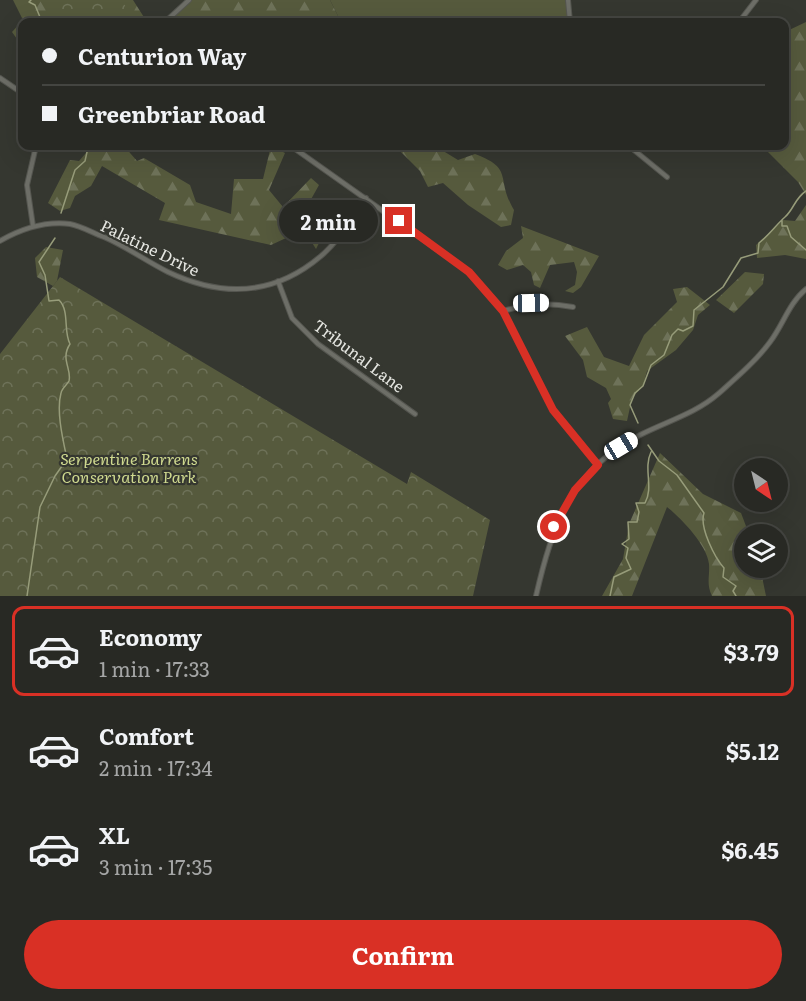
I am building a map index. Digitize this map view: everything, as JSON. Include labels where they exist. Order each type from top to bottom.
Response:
[{"type":"street","points":[[169,18],[189,0]]},
{"type":"street","points":[[568,0],[570,18]]},
{"type":"street","points":[[743,18],[756,0]]},
{"type":"street","points":[[0,78],[18,90]]},
{"type":"street","points":[[33,226],[27,185],[35,150]]},
{"type":"street","points":[[297,150],[469,272],[503,311],[549,404],[598,465]]},
{"type":"street","points":[[634,150],[667,177]]},
{"type":"street","name":"Palatine Drive","points":[[0,241],[33,226],[71,224],[127,247],[166,271],[194,284],[219,290],[258,288],[296,274],[323,255],[366,198]]},
{"type":"street","name":"Tribunal Lane","points":[[278,281],[292,318],[318,344],[415,414]]},
{"type":"street","points":[[536,596],[546,551],[557,521],[575,490],[598,465],[632,439],[690,413],[718,394],[769,344],[792,304],[806,289]]},
{"type":"street","points":[[503,311],[531,303],[551,303],[573,307]]},
{"type":"green space","points":[[13,0],[133,0],[144,18],[22,18]]},
{"type":"green space","points":[[46,0],[122,0],[132,18],[46,18]]},
{"type":"green space","points":[[188,0],[330,0],[339,18],[169,18]]},
{"type":"green space","points":[[330,0],[568,0],[570,18],[339,18]]},
{"type":"green space","points":[[806,22],[806,195],[798,182],[766,150],[789,150],[789,30]]},
{"type":"green space","points":[[18,25],[18,40],[12,32]]},
{"type":"green space","points":[[89,150],[127,150],[137,161],[144,158],[190,185],[196,202],[231,214],[234,179],[263,179],[270,150],[279,150],[285,153],[269,190],[283,207],[311,178],[319,185],[305,210],[325,231],[316,249],[306,233],[299,232],[271,245],[159,220],[165,203],[102,166],[91,186],[75,196],[70,208],[60,211],[48,203],[70,160],[79,161]]},
{"type":"green space","points":[[399,150],[442,150],[458,160],[475,154],[487,159],[500,170],[514,210],[511,225],[501,227],[468,205],[443,183],[428,187],[420,171]]},
{"type":"green space","points":[[806,205],[806,259],[785,255],[757,258],[756,245],[783,220],[795,221]]},
{"type":"green space","points":[[521,226],[599,256],[581,287],[573,293],[565,291],[575,285],[577,272],[574,262],[550,265],[540,288],[534,285],[531,272],[523,265],[507,270],[498,265],[506,251],[523,238]]},
{"type":"green space","points":[[46,247],[63,250],[57,281],[53,286],[37,277],[35,258]]},
{"type":"green space","points":[[745,272],[764,274],[763,284],[734,313],[716,300]]},
{"type":"green space","name":"Serpentine Barrens Conservation Park","points":[[60,277],[407,484],[411,472],[490,520],[473,596],[0,596],[0,354]]},
{"type":"green space","points":[[687,287],[710,305],[698,315],[693,330],[676,350],[647,371],[643,386],[632,398],[627,421],[613,419],[608,403],[611,399],[606,388],[587,377],[583,360],[565,336],[587,327],[604,357],[629,366],[644,335],[677,302],[673,289]]},
{"type":"green space","points":[[660,453],[703,494],[734,510],[734,512],[741,513],[745,524],[734,524],[734,578],[762,578],[766,596],[712,596],[709,584],[709,564],[704,549],[686,525],[667,507],[632,596],[602,596],[623,559],[629,524]]},
{"type":"waterway","points":[[31,0],[29,2],[35,5],[40,18]]},
{"type":"waterway","points":[[61,213],[75,170],[85,161],[90,150]]},
{"type":"waterway","points":[[638,423],[630,405],[635,393],[643,386],[651,365],[664,355],[672,335],[678,329],[683,331],[693,326],[694,310],[723,287],[741,258],[758,253],[759,243],[788,214],[799,197],[806,191]]},
{"type":"waterway","points":[[782,220],[782,226],[787,226],[791,237],[806,250]]},
{"type":"waterway","points":[[27,596],[40,507],[55,476],[67,459],[59,408],[62,391],[69,381],[66,354],[70,344],[64,310],[59,300],[49,301],[45,275],[39,262],[55,238]]},
{"type":"waterway","points":[[648,445],[659,461],[677,475],[704,513],[704,526],[709,542],[724,568],[723,577],[736,586],[733,591],[736,596]]},
{"type":"waterway","points":[[610,596],[614,577],[631,569],[626,558],[628,548],[622,544],[629,539],[628,522],[637,522],[639,512],[636,503],[645,503],[648,497],[648,465],[651,452]]},
{"type":"route","points":[[399,221],[469,272],[503,311],[553,410],[598,465],[575,490],[554,527]]}]
